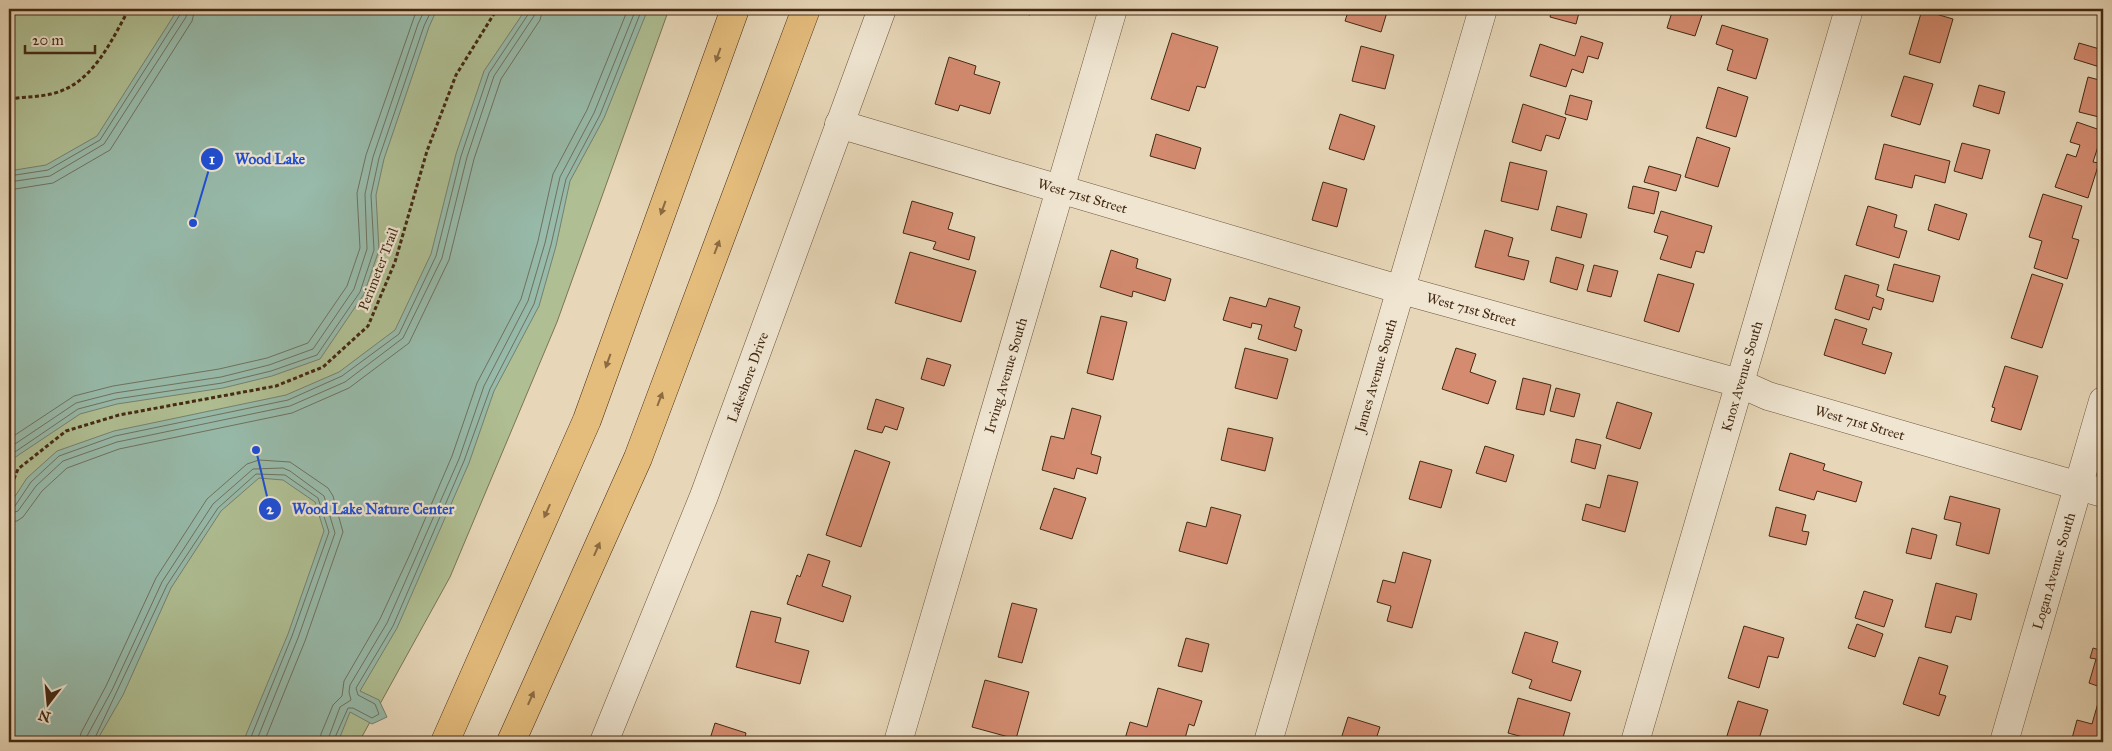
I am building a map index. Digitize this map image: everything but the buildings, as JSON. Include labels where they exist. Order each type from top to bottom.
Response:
[{"type":"highway","points":[[445,742],[587,420],[734,9]]},
{"type":"highway","points":[[511,742],[638,458],[806,9]]},
{"type":"street","name":"Lakeshore Drive","points":[[604,742],[704,496],[882,9]]},
{"type":"street","name":"Irving Avenue South","points":[[898,742],[1113,9]]},
{"type":"street","name":"James Avenue South","points":[[1268,742],[1483,9]]},
{"type":"street","name":"Knox Avenue South","points":[[1635,742],[1849,9]]},
{"type":"street","name":"West 71st Street","points":[[839,124],[1402,290],[1740,383],[1768,396],[2091,489]]},
{"type":"street","name":"Logan Avenue South","points":[[2004,742],[2091,489],[2103,401]]},
{"type":"path","points":[[9,99],[52,94],[78,84],[90,72],[113,38],[129,9]]},
{"type":"path","name":"Perimeter Trail","points":[[9,490],[18,469],[66,431],[119,415],[276,386],[323,367],[368,326],[395,262],[428,151],[456,75],[497,9]]},
{"type":"shaded area","points":[[9,9],[669,9],[557,322],[450,577],[359,742],[9,742]]},
{"type":"water","points":[[178,9],[437,9],[429,27],[384,159],[376,195],[379,250],[364,294],[320,359],[272,376],[223,388],[117,404],[80,414],[11,460],[9,465],[9,171],[46,165],[97,136]]},
{"type":"water","points":[[526,9],[648,9],[604,118],[570,181],[556,246],[539,306],[494,391],[469,463],[397,628],[360,691],[379,700],[387,717],[372,724],[350,712],[338,742],[243,742],[288,634],[324,531],[315,502],[283,480],[259,478],[221,511],[171,588],[123,695],[96,742],[9,742],[9,512],[10,504],[27,478],[57,451],[114,431],[286,395],[339,372],[395,330],[431,254],[456,154],[484,71]]},
{"type":"place","name":"Wood Lake","points":[[193,223]]},
{"type":"place","name":"Wood Lake Nature Center","points":[[256,450]]}]
